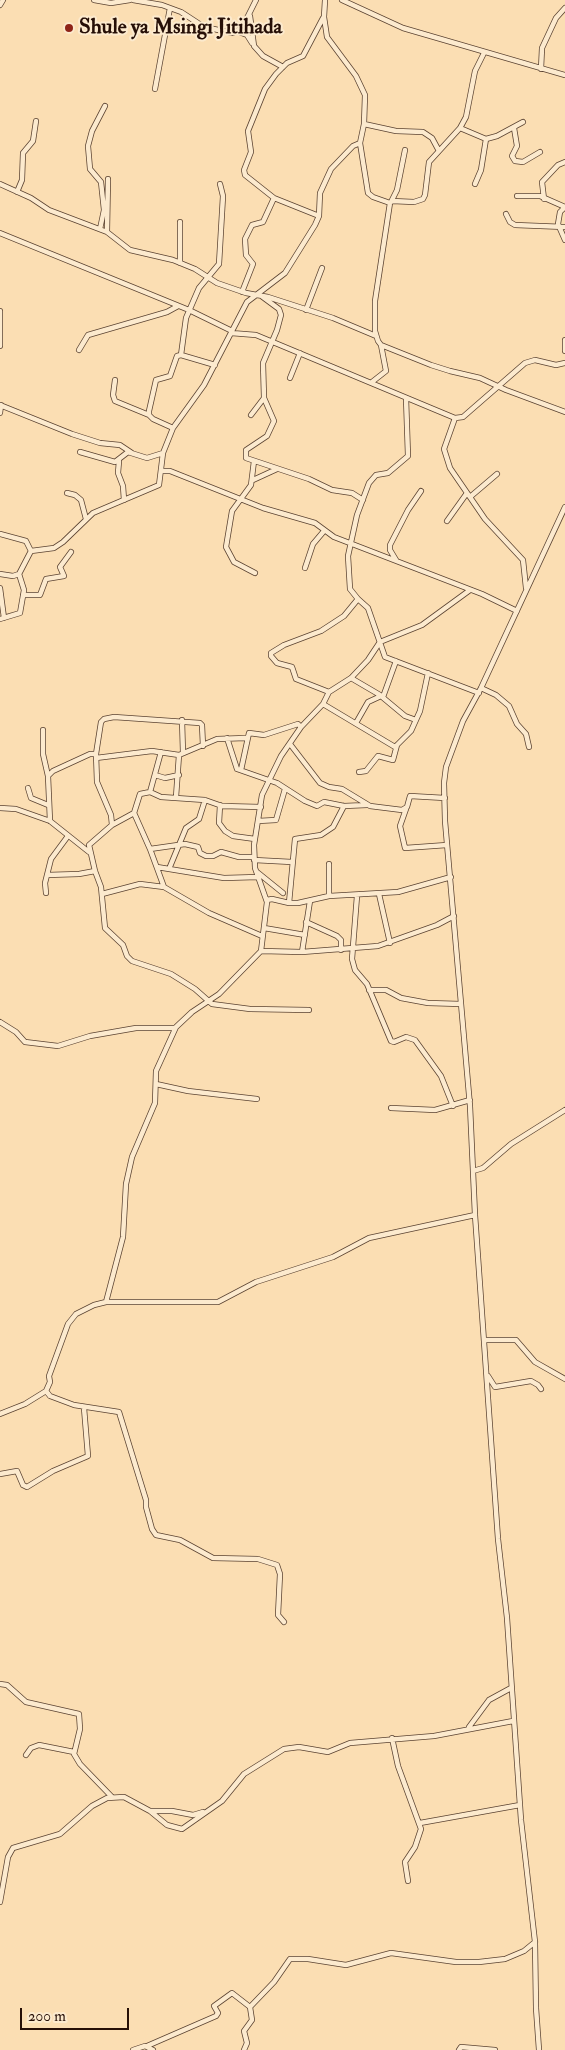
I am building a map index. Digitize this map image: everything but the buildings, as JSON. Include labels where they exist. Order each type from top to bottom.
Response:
[{"type":"street","points":[[0,5],[3,0]]},
{"type":"street","points":[[94,0],[130,0]]},
{"type":"street","points":[[133,0],[170,8],[204,27],[228,33],[239,32],[247,35],[263,56],[283,67]]},
{"type":"street","points":[[239,32],[250,15],[256,0]]},
{"type":"street","points":[[325,0],[324,17],[330,42],[356,76],[364,95],[364,124],[360,143],[368,193],[372,198],[391,202],[414,202],[423,199],[426,190],[428,165],[438,151],[460,128],[470,104],[475,70],[484,53]]},
{"type":"street","points":[[342,0],[403,28],[565,75]]},
{"type":"street","points":[[155,89],[170,8]]},
{"type":"street","points":[[541,69],[542,48],[556,18],[565,8]]},
{"type":"street","points":[[250,15],[254,46]]},
{"type":"street","points":[[319,216],[274,198],[245,174],[244,170],[251,152],[248,131],[260,99],[270,80],[283,67],[306,53],[324,17]]},
{"type":"street","points":[[100,229],[104,210],[101,182],[90,169],[88,146],[92,131],[105,106]]},
{"type":"street","points":[[19,190],[23,153],[33,141],[36,121]]},
{"type":"street","points":[[460,128],[486,139],[497,136],[524,122]]},
{"type":"street","points":[[364,124],[396,131],[423,132],[432,138],[438,151]]},
{"type":"street","points":[[514,128],[517,146],[512,156],[515,161],[523,162],[540,152]]},
{"type":"street","points":[[475,184],[481,170],[486,139]]},
{"type":"street","points":[[31,551],[47,550],[60,544],[86,519],[100,510],[158,486],[164,470],[162,464],[163,453],[173,428],[195,399],[215,365],[247,302],[285,273],[316,225],[319,216],[320,193],[331,169],[353,146],[360,143]]},
{"type":"street","points":[[372,382],[386,371],[381,345],[376,336],[376,289],[391,202],[397,190],[405,150]]},
{"type":"street","points":[[544,199],[542,182],[558,165],[565,162]]},
{"type":"street","points":[[107,232],[108,179]]},
{"type":"street","points":[[0,184],[19,190],[49,210],[107,232],[130,250],[180,263],[216,283],[333,318],[376,336]]},
{"type":"street","points":[[181,355],[189,310],[207,277],[219,264],[223,196],[220,184]]},
{"type":"street","points":[[517,196],[533,195],[565,207],[560,212],[565,240]]},
{"type":"street","points":[[242,292],[253,264],[246,255],[245,239],[252,226],[262,224],[274,198]]},
{"type":"street","points":[[506,214],[510,222],[515,225],[562,227]]},
{"type":"street","points":[[180,222],[180,263]]},
{"type":"street","points":[[0,233],[189,310],[232,332],[271,341],[455,418],[463,416],[519,367],[531,360],[556,365],[565,363]]},
{"type":"street","points":[[306,310],[322,268]]},
{"type":"street","points":[[258,295],[280,312],[277,330],[263,363],[264,398],[274,421],[267,436],[246,450],[246,458],[309,479],[332,490],[352,493],[363,500]]},
{"type":"street","points":[[78,350],[88,336],[167,312],[178,306]]},
{"type":"street","points":[[0,311],[0,346]]},
{"type":"street","points":[[565,340],[565,351]]},
{"type":"street","points":[[381,345],[450,371],[480,378],[565,412]]},
{"type":"street","points":[[290,378],[300,353]]},
{"type":"street","points":[[148,415],[156,380],[170,376],[177,356],[181,355],[215,365]]},
{"type":"street","points":[[115,380],[113,395],[115,401],[173,428]]},
{"type":"street","points":[[251,415],[264,398]]},
{"type":"street","points":[[406,398],[408,456],[388,473],[373,477],[363,500],[348,556],[348,578],[352,593],[368,608],[385,657],[496,695],[509,706],[517,724],[526,734],[529,747]]},
{"type":"street","points":[[0,413],[0,405],[100,443],[120,445],[132,453],[147,458],[163,453]]},
{"type":"street","points":[[455,418],[444,449],[450,468],[485,520],[523,560],[526,571],[526,592]]},
{"type":"street","points":[[80,452],[87,452],[95,458],[113,462],[119,461]]},
{"type":"street","points":[[124,500],[123,486],[118,472],[119,461],[125,454],[132,453]]},
{"type":"street","points":[[254,461],[253,480],[230,517],[226,547],[234,562],[255,573]]},
{"type":"street","points":[[253,480],[278,469]]},
{"type":"street","points":[[164,470],[288,517],[315,523],[324,531],[351,543],[470,590],[517,611]]},
{"type":"street","points":[[447,521],[468,495],[497,474]]},
{"type":"street","points":[[397,561],[390,550],[390,545],[421,491]]},
{"type":"street","points":[[67,493],[75,495],[81,500],[86,519]]},
{"type":"street","points":[[246,494],[247,502]]},
{"type":"street","points":[[539,2050],[535,1942],[520,1805],[507,1618],[498,1539],[475,1215],[470,1100],[447,845],[445,798],[446,767],[463,721],[480,691],[565,507]]},
{"type":"street","points":[[305,568],[312,544],[324,531]]},
{"type":"street","points":[[0,534],[26,541],[31,551]]},
{"type":"street","points":[[0,574],[13,576],[19,574],[31,551]]},
{"type":"street","points":[[23,595],[40,595],[46,579],[64,576],[60,566],[71,552]]},
{"type":"street","points":[[0,588],[2,618],[20,613],[23,586],[19,574]]},
{"type":"street","points":[[106,1302],[123,1237],[126,1184],[132,1157],[155,1103],[156,1071],[176,1027],[219,994],[260,951],[267,900],[257,874],[254,858],[262,795],[301,727],[323,704],[329,692],[351,678],[368,660],[380,642],[422,625],[470,590]]},
{"type":"street","points":[[329,692],[296,680],[292,667],[277,662],[271,656],[271,653],[284,645],[321,631],[344,616],[358,599]]},
{"type":"street","points":[[356,723],[368,702],[382,696],[396,661]]},
{"type":"street","points":[[359,772],[366,771],[378,756],[393,760],[397,745],[411,731],[420,711],[428,673]]},
{"type":"street","points":[[351,678],[382,696],[405,716],[416,720]]},
{"type":"street","points":[[323,704],[392,746],[397,745]]},
{"type":"street","points":[[112,825],[111,816],[98,787],[96,756],[101,722],[108,717],[182,720],[200,723],[202,725],[203,746]]},
{"type":"street","points":[[176,797],[181,754],[182,720]]},
{"type":"street","points":[[241,770],[248,733],[264,735],[299,724],[301,727]]},
{"type":"street","points":[[43,730],[43,754],[48,776],[50,822]]},
{"type":"street","points":[[226,738],[233,763],[241,770],[270,781],[316,806],[326,802],[344,806],[368,805],[394,810],[406,808]]},
{"type":"street","points":[[48,776],[53,771],[90,754],[96,756],[152,751],[181,754],[217,739],[246,738]]},
{"type":"street","points":[[290,744],[320,783],[342,789],[368,805]]},
{"type":"street","points":[[150,792],[161,752]]},
{"type":"street","points":[[155,775],[165,778],[179,775]]},
{"type":"street","points":[[28,788],[31,798],[48,805]]},
{"type":"street","points":[[258,821],[276,820],[285,789]]},
{"type":"street","points":[[164,887],[134,813],[140,794],[150,792],[161,797],[205,800],[220,806],[261,807]]},
{"type":"street","points":[[445,798],[410,796],[400,826],[405,848],[447,845]]},
{"type":"street","points":[[169,869],[177,856],[179,844],[186,828],[199,819],[205,800]]},
{"type":"street","points":[[220,806],[219,823],[225,831],[233,836],[255,839]]},
{"type":"street","points":[[290,903],[295,839],[321,835],[333,827],[344,806]]},
{"type":"street","points":[[0,808],[16,809],[50,822],[89,852]]},
{"type":"street","points":[[134,813],[112,825],[90,843],[89,852],[102,894],[105,928],[123,945],[129,958],[171,974],[195,989],[208,1002],[225,1007],[309,1010]]},
{"type":"street","points":[[46,893],[45,883],[51,859],[68,836]]},
{"type":"street","points":[[150,849],[179,844],[197,847],[200,853],[206,856],[214,856],[218,852],[239,857],[292,862]]},
{"type":"street","points":[[329,896],[330,864]]},
{"type":"street","points":[[157,867],[224,878],[257,874],[283,893]]},
{"type":"street","points":[[47,875],[79,874],[94,871]]},
{"type":"street","points":[[267,900],[272,899],[290,903],[310,902],[329,896],[357,896],[408,891],[451,877]]},
{"type":"street","points":[[102,894],[140,884],[164,887],[209,913],[262,936]]},
{"type":"street","points":[[379,894],[390,943]]},
{"type":"street","points":[[357,896],[353,948],[354,966],[369,990],[391,1041],[394,1042],[406,1037],[415,1040],[441,1076],[453,1106]]},
{"type":"street","points":[[302,952],[310,902]]},
{"type":"street","points":[[260,951],[302,952],[341,950],[390,943],[437,925],[454,916]]},
{"type":"street","points":[[306,922],[340,938],[341,950]]},
{"type":"street","points":[[264,928],[305,935]]},
{"type":"street","points":[[369,990],[386,990],[401,998],[428,1003],[461,1004]]},
{"type":"street","points":[[0,1022],[16,1032],[25,1042],[61,1046],[90,1036],[136,1028],[176,1027]]},
{"type":"street","points":[[156,1084],[188,1091],[257,1099]]},
{"type":"street","points":[[391,1108],[435,1110],[470,1100]]},
{"type":"street","points":[[473,1170],[483,1168],[511,1144],[565,1110]]},
{"type":"street","points":[[0,1414],[25,1404],[46,1392],[50,1382],[49,1376],[68,1324],[82,1310],[106,1302],[218,1302],[256,1282],[333,1257],[369,1238],[475,1215]]},
{"type":"street","points":[[484,1340],[516,1340],[535,1362],[565,1379]]},
{"type":"street","points":[[486,1373],[495,1387],[531,1381],[538,1385],[541,1390]]},
{"type":"street","points":[[46,1392],[50,1396],[84,1408],[116,1410],[120,1414],[154,1534],[180,1540],[213,1558],[258,1559],[277,1565],[280,1574],[278,1615],[284,1622]]},
{"type":"street","points":[[0,1474],[16,1472],[23,1485],[27,1487],[53,1471],[88,1456],[84,1408]]},
{"type":"street","points":[[0,1684],[7,1686],[26,1702],[79,1714],[80,1729],[74,1752],[80,1764],[112,1797]]},
{"type":"street","points":[[468,1728],[490,1700],[511,1688]]},
{"type":"street","points":[[0,1902],[8,1857],[13,1848],[60,1834],[92,1806],[112,1797],[124,1797],[150,1811],[167,1825],[180,1829],[213,1808],[229,1793],[244,1774],[284,1749],[299,1747],[328,1752],[350,1743],[434,1736],[468,1728],[513,1721]]},
{"type":"street","points":[[392,1738],[398,1766],[420,1823],[421,1833],[418,1842],[405,1862],[408,1882]]},
{"type":"street","points":[[26,1755],[31,1748],[39,1745],[74,1752]]},
{"type":"street","points":[[420,1823],[520,1805]]},
{"type":"street","points":[[150,1811],[172,1811],[193,1815],[213,1808]]},
{"type":"street","points":[[250,2007],[274,1982],[290,1959],[308,1959],[346,1965],[390,1953],[456,1962],[479,1962],[505,1959],[524,1951],[535,1942]]},
{"type":"street","points":[[133,2050],[147,2046],[216,2016],[218,2013],[214,2006],[232,1993],[250,2007],[252,2020],[244,2031],[247,2044],[244,2050]]},
{"type":"street","points":[[147,2046],[153,2050]]},
{"type":"street","points":[[459,2050],[461,2046],[494,2050]]},
{"type":"place","name":"Shule ya Msingi Jitihada","points":[[69,28]]}]
